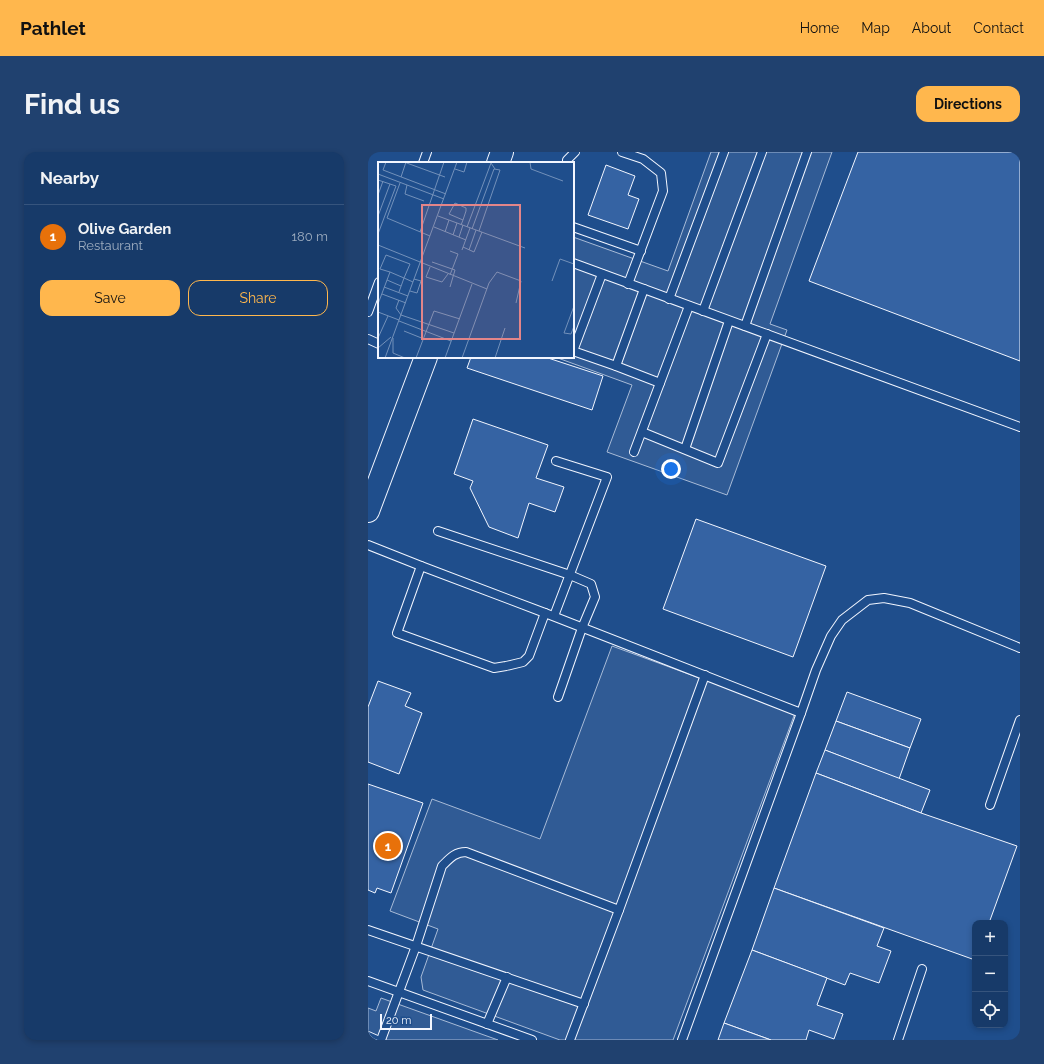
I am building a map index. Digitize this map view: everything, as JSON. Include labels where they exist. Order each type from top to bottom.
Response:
[{"type":"main road","points":[[498,162],[502,152]]},
{"type":"main road","points":[[368,511],[422,360]]},
{"type":"lane","points":[[423,162],[427,152]]},
{"type":"lane","points":[[567,162],[575,152]]},
{"type":"lane","points":[[622,152],[643,158],[662,173],[664,191],[628,284]]},
{"type":"lane","points":[[669,299],[724,152]]},
{"type":"lane","points":[[703,311],[762,152]]},
{"type":"lane","points":[[745,326],[807,152]]},
{"type":"lane","points":[[574,227],[641,251]]},
{"type":"lane","points":[[574,263],[1020,427]]},
{"type":"lane","points":[[574,348],[602,274]]},
{"type":"lane","points":[[368,312],[378,285]]},
{"type":"lane","points":[[616,366],[644,289]]},
{"type":"lane","points":[[634,452],[689,306]]},
{"type":"lane","points":[[685,449],[729,321]]},
{"type":"lane","points":[[642,432],[718,463],[767,334]]},
{"type":"lane","points":[[368,339],[378,344]]},
{"type":"lane","points":[[574,351],[660,382]]},
{"type":"lane","points":[[554,616],[607,477],[556,461]]},
{"type":"lane","points":[[438,531],[570,574],[591,584],[595,597],[582,628],[558,697]]},
{"type":"lane","points":[[368,545],[801,713]]},
{"type":"lane","points":[[421,566],[397,633],[494,668],[523,662],[528,656],[545,613]]},
{"type":"lane","points":[[682,1040],[816,670],[830,636],[842,620],[868,600],[884,598],[910,603],[1020,648]]},
{"type":"lane","points":[[570,1040],[705,675]]},
{"type":"lane","points":[[990,805],[1020,720]]},
{"type":"lane","points":[[381,1040],[416,946],[442,866],[450,857],[460,852],[466,852],[619,910]]},
{"type":"lane","points":[[368,930],[584,1004]]},
{"type":"lane","points":[[898,1040],[922,969]]},
{"type":"lane","points":[[487,1024],[507,977]]},
{"type":"lane","points":[[368,981],[532,1040]]},
{"type":"lane","points":[[368,1036],[377,1040]]},
{"type":"shaded area","points":[[711,152],[832,152],[770,324],[787,330],[727,495],[607,452],[632,385],[558,358],[574,358],[574,237],[668,271]]},
{"type":"shaded area","points":[[612,646],[795,713],[673,1040],[560,1040],[423,990],[421,977],[438,929],[390,911],[432,799],[540,839]]},
{"type":"shaded area","points":[[381,998],[498,1040],[368,1040],[368,1008],[376,1011]]},
{"type":"building","points":[[858,152],[1020,152],[1020,361],[809,281]]},
{"type":"building","points":[[606,165],[635,176],[628,195],[639,199],[628,229],[588,215]]},
{"type":"building","points":[[471,358],[548,358],[603,376],[592,410],[467,368]]},
{"type":"building","points":[[473,419],[548,445],[536,478],[564,487],[555,512],[529,503],[518,538],[489,527],[470,488],[473,481],[454,474]]},
{"type":"building","points":[[696,519],[826,566],[793,657],[663,609]]},
{"type":"building","points":[[378,681],[411,693],[405,706],[422,713],[399,774],[368,762],[368,707]]},
{"type":"building","points":[[847,692],[921,719],[910,748],[836,721]]},
{"type":"building","points":[[836,721],[910,748],[899,779],[825,750]]},
{"type":"building","points":[[825,750],[930,790],[921,813],[816,773]]},
{"type":"building","points":[[816,773],[921,813],[1017,846],[990,920],[972,920],[972,959],[774,888]]},
{"type":"building","points":[[368,784],[423,803],[391,893],[377,888],[375,893],[368,890]]},
{"type":"building","points":[[774,888],[884,928],[877,946],[891,951],[879,983],[850,973],[845,985],[752,950]]},
{"type":"building","points":[[752,950],[827,978],[817,1005],[843,1014],[834,1039],[809,1030],[806,1040],[771,1040],[724,1023]]},
{"type":"building","points":[[724,1023],[771,1040],[718,1040]]},
{"type":"place","name":"Olive Garden","points":[[388,846]]}]
